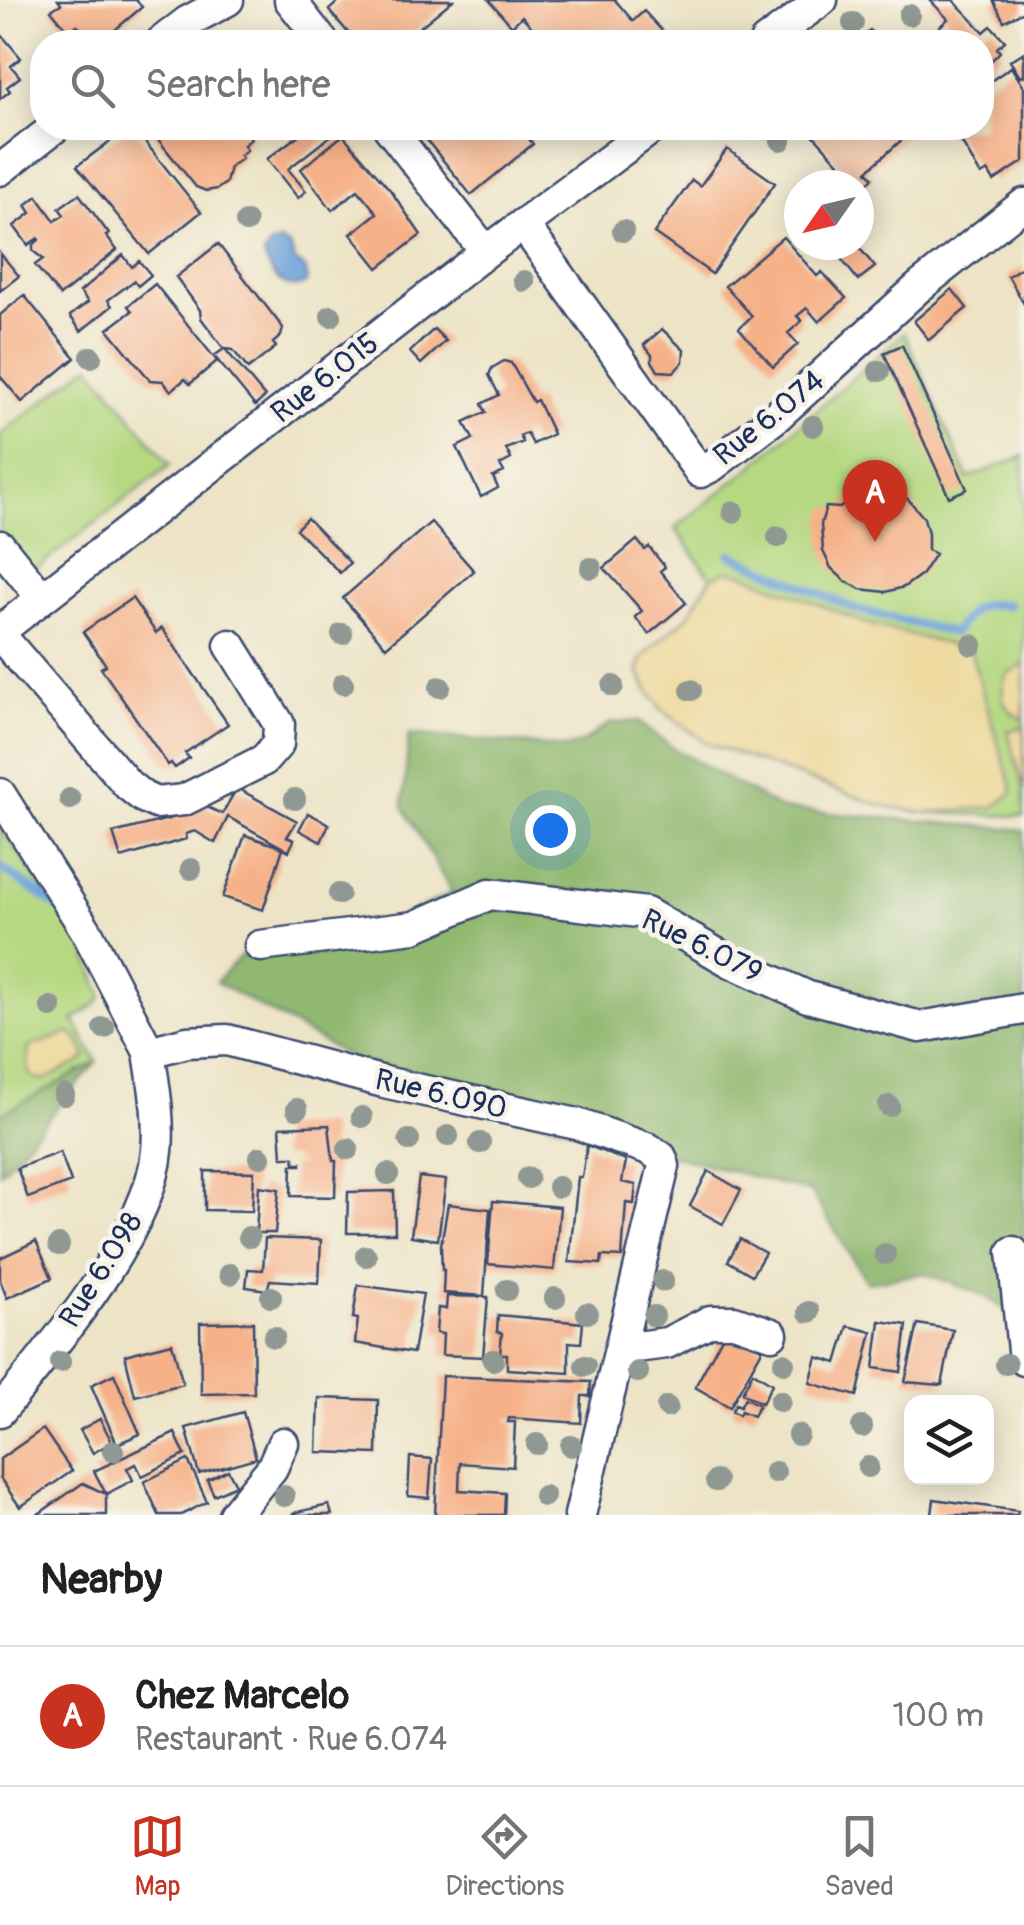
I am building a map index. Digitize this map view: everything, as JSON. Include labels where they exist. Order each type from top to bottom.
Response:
[{"type":"street","points":[[176,30],[228,0]]},
{"type":"street","points":[[290,0],[314,30]]},
{"type":"street","points":[[781,30],[822,0]]},
{"type":"street","points":[[0,170],[39,140]]},
{"type":"street","points":[[398,140],[486,252]]},
{"type":"street","name":"Rue 6.015","points":[[0,633],[486,252],[636,140]]},
{"type":"street","name":"Rue 6.074","points":[[523,224],[700,472],[776,417],[920,287],[1024,204]]},
{"type":"street","points":[[0,546],[42,598]]},
{"type":"street","points":[[0,633],[128,784],[156,802],[184,800],[264,760],[278,744],[279,724],[230,645]]},
{"type":"street","points":[[0,794],[87,932],[150,1052]]},
{"type":"street","name":"Rue 6.079","points":[[260,946],[414,927],[490,894],[646,914],[731,962],[808,998],[920,1027],[1024,1009]]},
{"type":"street","name":"Rue 6.090","points":[[150,1052],[186,1042],[227,1040],[384,1082],[576,1124],[660,1156],[664,1166],[580,1515]]},
{"type":"street","name":"Rue 6.098","points":[[0,1411],[50,1350],[121,1247],[149,1190],[157,1154],[158,1118],[150,1052]]},
{"type":"street","points":[[1013,1252],[1024,1360]]},
{"type":"street","points":[[620,1349],[667,1344],[710,1322],[734,1321],[772,1334]]},
{"type":"street","points":[[234,1515],[272,1468],[283,1443]]},
{"type":"green space","points":[[904,333],[968,478],[1024,456],[1024,816],[924,813],[880,805],[709,744],[663,710],[639,672],[642,659],[687,618],[711,578],[675,528],[753,466]]},
{"type":"green space","points":[[90,365],[170,465],[25,577],[0,546],[0,435]]},
{"type":"green space","points":[[638,721],[673,748],[781,809],[1024,830],[1024,1321],[983,1295],[925,1273],[867,1282],[811,1192],[392,1081],[216,982],[248,949],[367,933],[452,893],[403,806],[409,734],[567,748],[611,723]]},
{"type":"green space","points":[[0,827],[83,944],[102,996],[74,1020],[97,1062],[0,1115]]},
{"type":"green space","points":[[97,1062],[10,1162],[0,1173],[0,1115]]},
{"type":"sand","points":[[727,571],[744,574],[867,624],[970,650],[1013,792],[994,807],[924,813],[880,805],[709,744],[677,721],[648,691],[639,672],[642,659],[687,617],[712,577]]},
{"type":"sand","points":[[1024,665],[1024,719],[1007,707],[1003,688],[1007,674]]},
{"type":"sand","points":[[1024,727],[1024,790],[1008,731]]},
{"type":"sand","points":[[69,1033],[77,1038],[86,1057],[43,1080],[33,1076],[28,1068],[29,1047]]},
{"type":"water","points":[[280,242],[290,246],[295,261],[305,270],[306,283],[285,284],[270,269],[264,255],[270,246]]},
{"type":"building","points":[[58,0],[136,0],[142,7],[115,30],[81,30],[77,25],[67,30],[51,10],[61,4]]},
{"type":"building","points":[[340,0],[453,0],[417,30],[346,30],[329,10]]},
{"type":"building","points":[[489,0],[615,0],[633,21],[644,11],[661,30],[534,30],[522,16],[512,26]]},
{"type":"building","points":[[930,0],[953,0],[982,30],[936,30],[948,19]]},
{"type":"building","points":[[993,0],[1024,0],[1024,11],[1004,21]]},
{"type":"building","points":[[991,26],[1005,41],[997,48],[1000,52],[994,58],[994,30],[986,30]]},
{"type":"building","points":[[0,33],[21,58],[11,66],[20,77],[0,99]]},
{"type":"building","points":[[1024,52],[1024,76],[1020,77],[1010,61]]},
{"type":"building","points":[[1011,67],[1024,87],[1024,161],[994,181],[988,171],[981,175],[960,140],[994,140],[994,79]]},
{"type":"building","points":[[112,140],[144,140],[201,212],[149,254],[77,166]]},
{"type":"building","points":[[159,140],[250,140],[244,145],[247,150],[240,155],[242,158],[230,167],[226,183],[206,191],[196,187]]},
{"type":"building","points":[[292,140],[325,140],[288,169],[306,191],[298,198],[267,159]]},
{"type":"building","points":[[337,140],[347,140],[391,191],[421,235],[378,268],[351,234],[377,213],[358,190],[332,210],[301,169]]},
{"type":"building","points":[[427,140],[530,140],[533,144],[471,195]]},
{"type":"building","points":[[818,140],[902,140],[868,170],[831,170],[839,163]]},
{"type":"building","points":[[727,149],[775,183],[712,274],[654,233],[692,180],[700,186]]},
{"type":"building","points":[[79,194],[117,250],[60,296],[35,265],[43,259],[33,251],[38,238],[28,245],[14,226],[31,213],[26,205],[37,196],[55,221],[64,215],[59,208]]},
{"type":"building","points":[[783,237],[784,260],[803,260],[817,276],[822,272],[846,298],[819,322],[807,308],[797,316],[802,321],[788,333],[798,344],[773,367],[739,328],[752,316],[725,286]]},
{"type":"building","points":[[218,244],[283,328],[273,343],[276,347],[248,369],[233,350],[225,349],[265,397],[255,406],[214,356],[224,349],[176,277]]},
{"type":"building","points":[[0,253],[19,276],[0,291]]},
{"type":"building","points":[[123,255],[132,267],[139,261],[151,275],[138,286],[134,281],[108,300],[112,306],[81,331],[70,316],[88,302],[80,292]]},
{"type":"building","points":[[842,260],[869,260],[875,267],[858,280]]},
{"type":"building","points":[[1024,266],[1024,304],[1008,276]]},
{"type":"building","points":[[155,284],[217,361],[190,384],[185,379],[171,391],[163,381],[150,380],[108,329],[132,311],[128,306]]},
{"type":"building","points":[[952,289],[967,308],[929,340],[914,321]]},
{"type":"building","points":[[24,295],[75,358],[22,402],[0,376],[0,315]]},
{"type":"building","points":[[434,329],[446,341],[421,364],[410,352]]},
{"type":"building","points":[[662,329],[684,350],[683,362],[674,372],[658,371],[644,345]]},
{"type":"building","points":[[902,345],[967,489],[949,497],[884,353]]},
{"type":"building","points":[[504,361],[511,363],[533,402],[537,400],[553,434],[533,444],[527,433],[520,436],[523,442],[506,449],[511,459],[500,465],[504,472],[493,477],[498,488],[481,497],[457,447],[473,439],[464,422],[486,412],[482,404],[499,395],[489,375],[492,368]]},
{"type":"building","points":[[877,489],[908,499],[924,518],[928,550],[935,554],[922,574],[904,587],[886,592],[860,589],[844,580],[831,568],[823,551],[821,524],[826,507],[840,508],[853,496]]},
{"type":"building","points":[[307,518],[350,563],[340,573],[296,529]]},
{"type":"building","points":[[431,522],[474,571],[386,647],[343,598]]},
{"type":"building","points":[[637,540],[645,550],[649,547],[665,567],[660,571],[686,603],[649,634],[635,617],[642,611],[604,568]]},
{"type":"building","points":[[132,598],[156,633],[162,628],[228,724],[185,753],[189,758],[175,768],[171,763],[168,765],[101,668],[106,665],[83,632]]},
{"type":"building","points":[[237,788],[297,821],[287,837],[294,840],[289,851],[228,817],[215,843],[195,831],[186,834],[186,839],[121,858],[113,833],[185,815],[194,801],[222,814]]},
{"type":"building","points":[[308,813],[329,824],[321,842],[299,830]]},
{"type":"building","points":[[245,835],[283,848],[263,910],[223,897]]},
{"type":"building","points":[[329,1125],[336,1161],[335,1197],[291,1196],[292,1165],[301,1163],[295,1163],[294,1157],[282,1157],[280,1127]]},
{"type":"building","points":[[587,1145],[626,1161],[622,1182],[636,1185],[634,1204],[626,1203],[622,1257],[602,1256],[601,1264],[569,1262],[578,1177],[582,1177]]},
{"type":"building","points":[[60,1152],[71,1182],[28,1198],[17,1168]]},
{"type":"building","points":[[205,1171],[254,1172],[252,1211],[205,1210]]},
{"type":"building","points":[[708,1171],[741,1190],[723,1224],[690,1206]]},
{"type":"building","points":[[419,1177],[446,1180],[438,1240],[411,1236]]},
{"type":"building","points":[[259,1186],[279,1189],[275,1233],[256,1233]]},
{"type":"building","points":[[394,1191],[395,1233],[347,1233],[348,1192]]},
{"type":"building","points":[[493,1201],[560,1207],[554,1270],[488,1264]]},
{"type":"building","points":[[448,1204],[490,1209],[484,1296],[443,1293],[441,1245]]},
{"type":"building","points":[[265,1238],[321,1240],[319,1283],[270,1280],[267,1290],[246,1287],[248,1269],[263,1270]]},
{"type":"building","points":[[740,1239],[765,1253],[752,1275],[728,1261]]},
{"type":"building","points":[[36,1241],[52,1278],[7,1298],[0,1280],[0,1258]]},
{"type":"building","points":[[358,1285],[423,1294],[413,1353],[355,1343],[358,1319],[353,1318]]},
{"type":"building","points":[[447,1296],[488,1297],[483,1357],[442,1355],[443,1334],[436,1333],[438,1308],[446,1309]]},
{"type":"building","points":[[498,1315],[583,1323],[581,1343],[569,1342],[569,1373],[507,1369],[507,1354],[500,1354],[502,1333],[497,1332]]},
{"type":"building","points":[[880,1321],[907,1325],[901,1372],[874,1368]]},
{"type":"building","points":[[253,1322],[254,1393],[201,1394],[200,1323]]},
{"type":"building","points":[[918,1324],[953,1330],[942,1385],[905,1382]]},
{"type":"building","points":[[848,1326],[872,1332],[857,1396],[810,1383],[817,1357],[837,1363]]},
{"type":"building","points":[[727,1328],[763,1348],[730,1407],[695,1387]]},
{"type":"building","points":[[172,1343],[183,1384],[135,1396],[125,1355]]},
{"type":"building","points":[[753,1372],[772,1384],[762,1403],[742,1393]]},
{"type":"building","points":[[114,1374],[140,1434],[117,1444],[91,1385]]},
{"type":"building","points":[[442,1376],[591,1382],[590,1396],[582,1396],[581,1423],[509,1418],[508,1422],[515,1422],[513,1467],[460,1463],[459,1490],[505,1493],[504,1515],[435,1515]]},
{"type":"building","points":[[319,1398],[378,1400],[377,1454],[317,1452]]},
{"type":"building","points":[[745,1398],[759,1405],[753,1416],[732,1411]]},
{"type":"building","points":[[243,1412],[256,1458],[199,1474],[186,1428]]},
{"type":"building","points":[[100,1419],[112,1442],[93,1453],[80,1430]]},
{"type":"building","points":[[43,1429],[72,1471],[20,1507],[0,1478],[0,1459]]},
{"type":"building","points":[[175,1433],[185,1455],[142,1476],[136,1464],[127,1468],[133,1480],[106,1494],[94,1471]]},
{"type":"building","points":[[410,1457],[432,1459],[429,1498],[408,1496]]},
{"type":"building","points":[[188,1460],[207,1502],[181,1515],[159,1515],[144,1482]]},
{"type":"building","points":[[228,1470],[236,1485],[214,1495],[207,1480]]},
{"type":"building","points":[[83,1483],[106,1494],[106,1515],[37,1515]]},
{"type":"building","points":[[934,1499],[1018,1511],[1017,1515],[932,1515]]},
{"type":"building","points":[[329,1505],[332,1515],[293,1515],[293,1513]]},
{"type":"waterway","points":[[730,554],[855,609],[954,633],[981,605],[1008,605]]},
{"type":"waterway","points":[[0,867],[57,906]]},
{"type":"place","name":"Chez Marcelo","points":[[875,542]]}]
